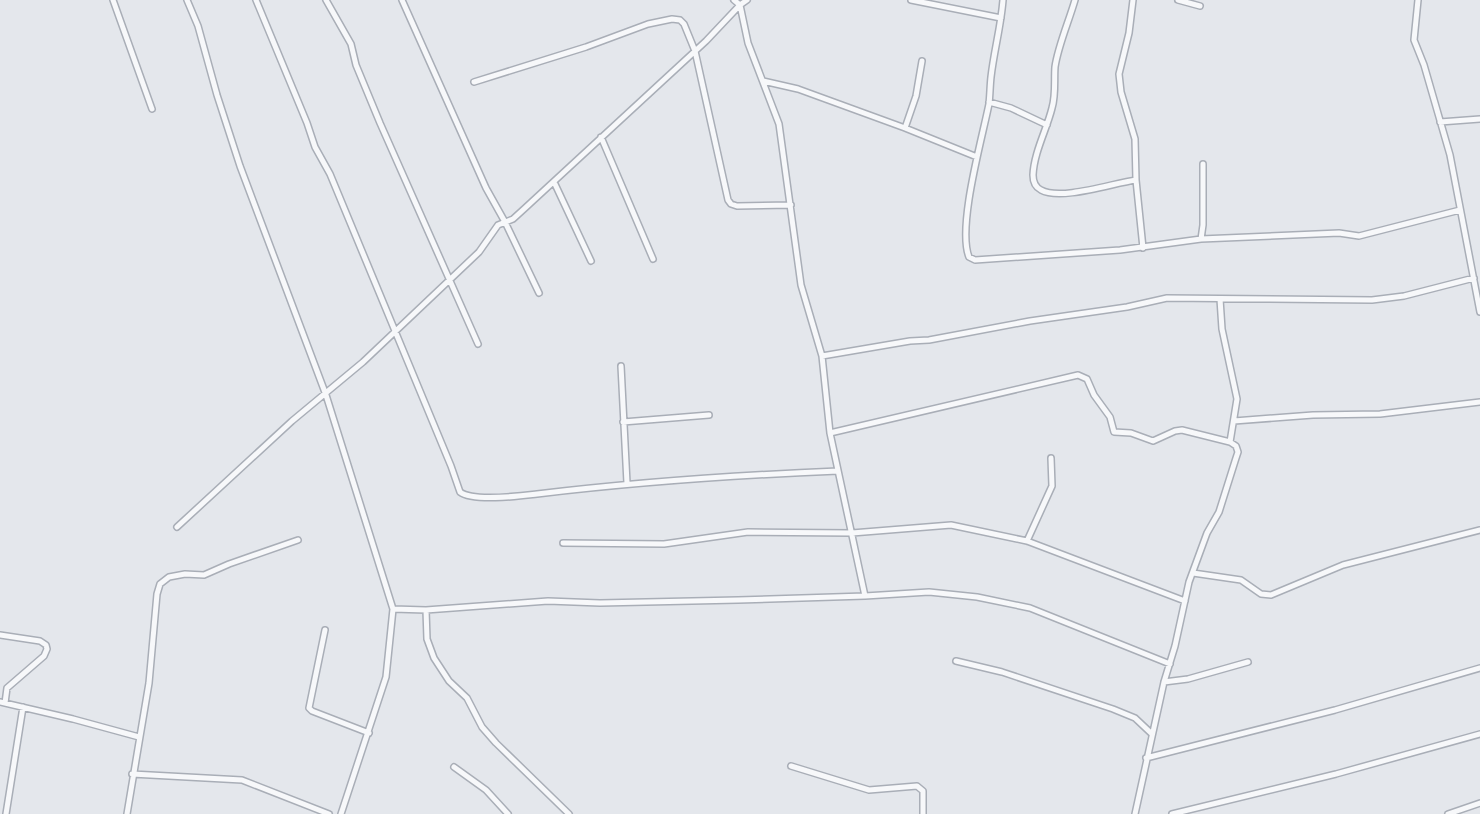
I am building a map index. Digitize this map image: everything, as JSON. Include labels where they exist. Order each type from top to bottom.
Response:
[{"type":"street","points":[[113,0],[152,109]]},
{"type":"street","points":[[187,0],[198,26],[240,166],[326,395],[393,609],[386,677],[341,814]]},
{"type":"street","points":[[256,0],[315,147],[330,174],[451,466],[458,488],[465,496],[529,495],[627,483],[838,471]]},
{"type":"street","points":[[326,0],[351,44],[356,65],[380,123],[478,344]]},
{"type":"street","points":[[402,0],[486,188],[539,293]]},
{"type":"street","points":[[734,0],[740,5],[748,43],[779,123],[801,285],[822,356],[830,433],[865,596]]},
{"type":"street","points":[[177,527],[292,422],[326,395],[479,252],[498,225],[519,214],[747,0]]},
{"type":"street","points":[[911,0],[1001,18]]},
{"type":"street","points":[[1004,0],[989,102],[976,157],[966,222],[966,250],[969,257],[975,260],[1069,255],[1143,248],[1201,239],[1339,233],[1359,236],[1460,210]]},
{"type":"street","points":[[1075,0],[1055,66],[1053,105],[1033,174],[1035,183],[1039,189],[1046,192],[1083,192],[1136,180]]},
{"type":"street","points":[[1133,0],[1129,33],[1119,74],[1121,92],[1135,139],[1136,180],[1143,248]]},
{"type":"street","points":[[1178,0],[1200,6]]},
{"type":"street","points":[[1418,0],[1414,40],[1424,64],[1450,155],[1480,312]]},
{"type":"street","points":[[474,82],[586,47],[648,24],[680,20],[684,24],[695,51],[728,200],[737,206],[791,205]]},
{"type":"street","points":[[905,128],[916,96],[922,61]]},
{"type":"street","points":[[763,81],[798,89],[976,157]]},
{"type":"street","points":[[989,102],[1011,108],[1047,125]]},
{"type":"street","points":[[1440,122],[1480,119]]},
{"type":"street","points":[[601,137],[653,259]]},
{"type":"street","points":[[1201,239],[1203,164]]},
{"type":"street","points":[[554,182],[591,261]]},
{"type":"street","points":[[822,356],[1127,307],[1167,298],[1372,300],[1413,294],[1474,278]]},
{"type":"street","points":[[1220,299],[1222,329],[1237,399],[1230,442]]},
{"type":"street","points":[[621,366],[622,422],[627,483]]},
{"type":"street","points":[[830,433],[1078,375],[1087,379],[1094,395],[1110,417],[1114,432],[1131,433],[1153,441],[1182,430],[1230,442],[1236,446],[1238,452],[1219,512],[1207,533],[1185,602],[1146,758],[1135,814]]},
{"type":"street","points":[[1234,421],[1313,415],[1380,414],[1480,402]]},
{"type":"street","points":[[622,422],[709,415]]},
{"type":"street","points":[[1027,541],[1052,486],[1051,458]]},
{"type":"street","points":[[563,543],[664,544],[748,532],[852,533],[951,525],[1027,541],[1185,602]]},
{"type":"street","points":[[1193,573],[1241,580],[1260,594],[1271,595],[1343,565],[1480,530]]},
{"type":"street","points":[[127,814],[149,683],[157,594],[160,584],[169,577],[185,574],[204,575],[298,540]]},
{"type":"street","points":[[393,609],[426,610],[548,601],[600,603],[865,596],[929,592],[977,597],[1030,608],[1170,664]]},
{"type":"street","points":[[426,610],[427,639],[434,658],[449,681],[467,698],[482,727],[496,743],[569,814]]},
{"type":"street","points":[[325,630],[309,708],[369,733]]},
{"type":"street","points":[[0,635],[40,641],[46,645],[47,649],[44,656],[7,688],[2,702],[139,737]]},
{"type":"street","points":[[956,661],[1002,672],[1113,709],[1135,718],[1152,734]]},
{"type":"street","points":[[1164,682],[1188,680],[1248,662]]},
{"type":"street","points":[[1146,758],[1335,710],[1480,668]]},
{"type":"street","points":[[6,814],[23,707]]},
{"type":"street","points":[[1172,814],[1336,774],[1480,734]]},
{"type":"street","points":[[791,766],[869,790],[917,786],[922,791],[923,814]]},
{"type":"street","points":[[453,767],[486,790],[508,814]]},
{"type":"street","points":[[132,774],[242,780],[329,814]]},
{"type":"street","points":[[1448,814],[1480,802]]}]
